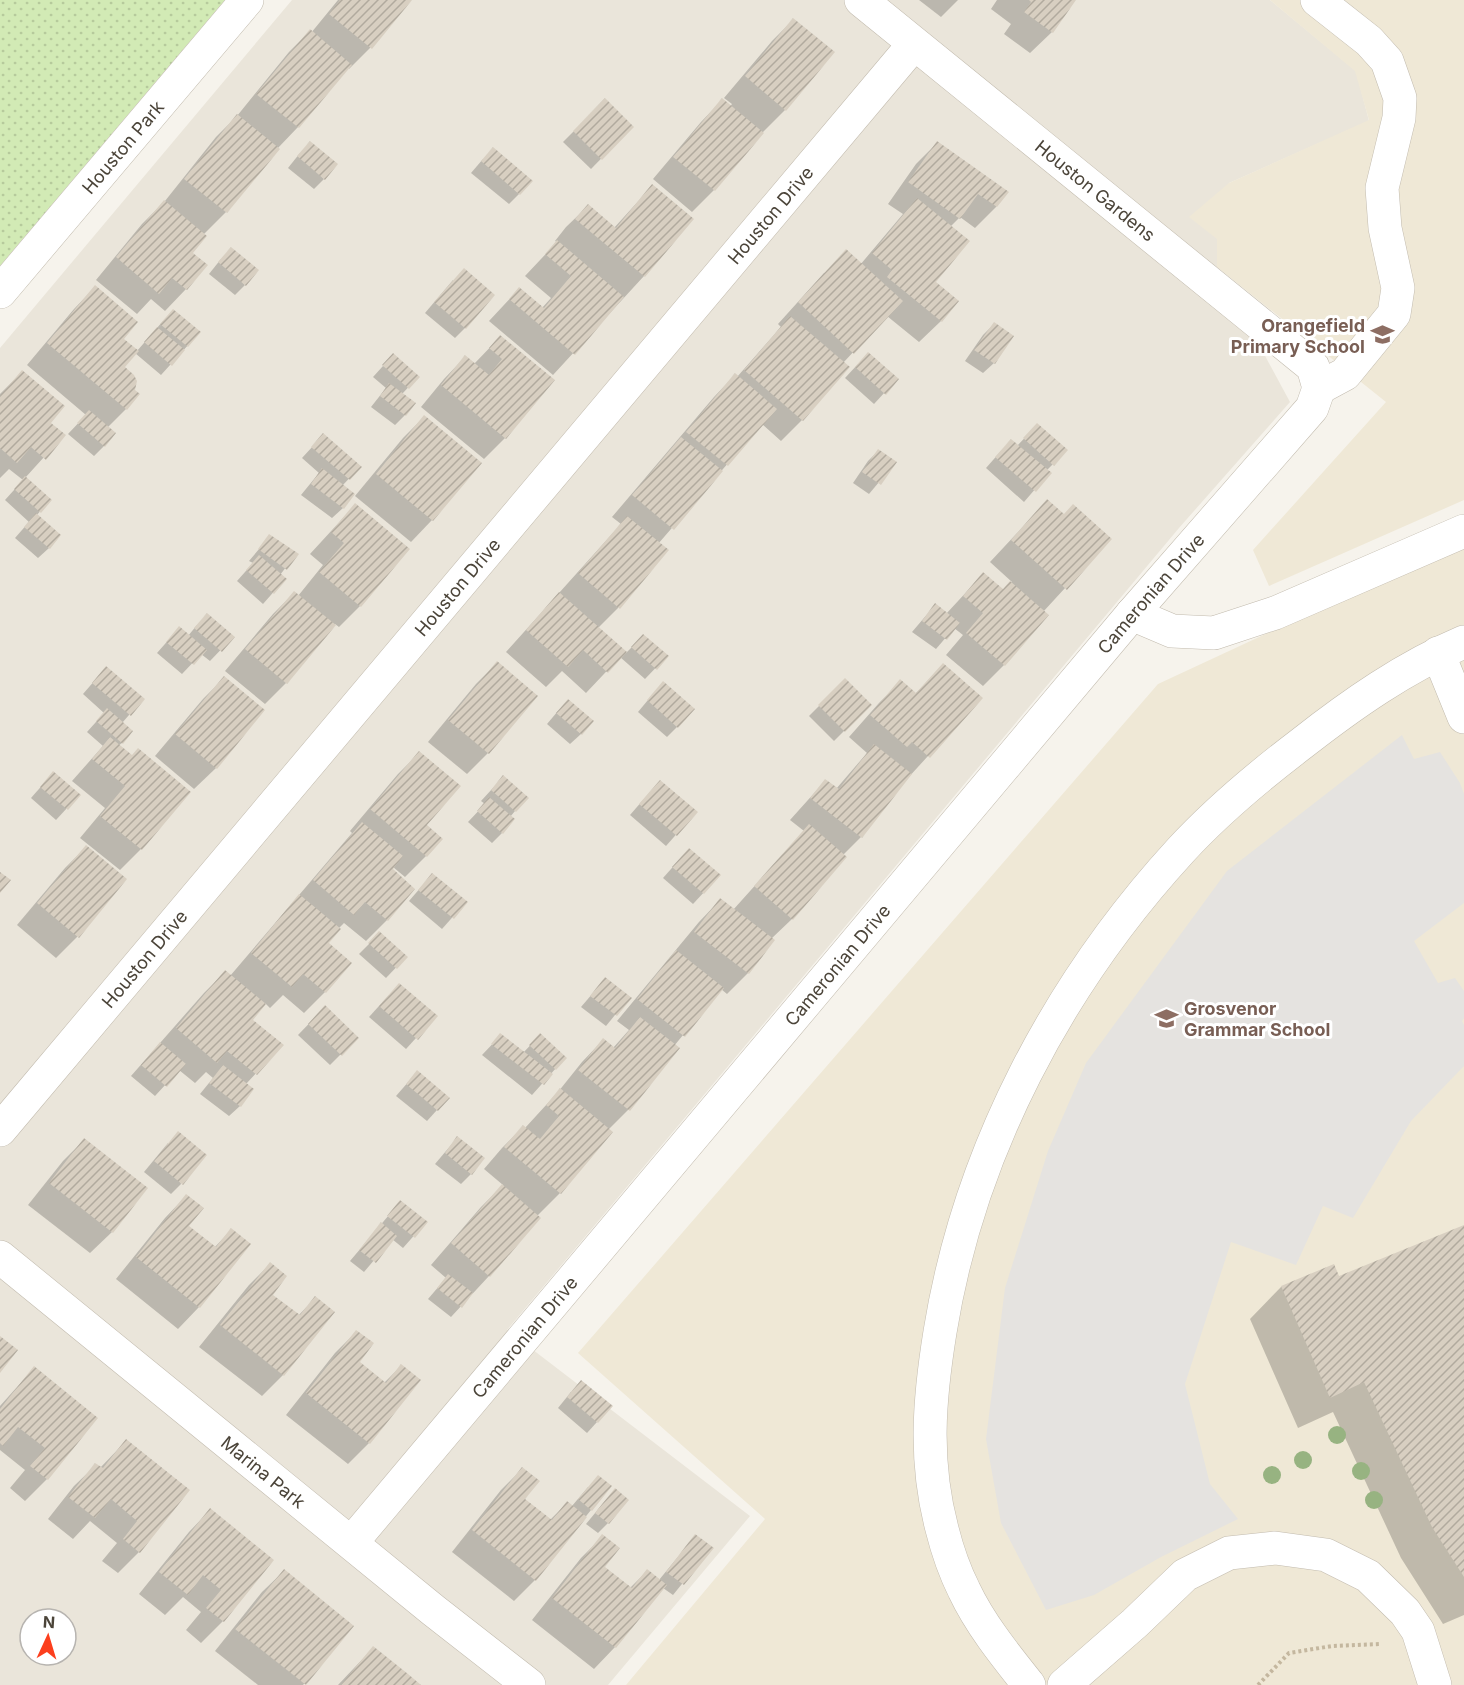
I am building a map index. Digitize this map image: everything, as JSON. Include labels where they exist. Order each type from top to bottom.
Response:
[{"type":"street","name":"Houston Park","points":[[0,292],[247,0]]},
{"type":"street","name":"Houston Gardens","points":[[861,0],[1313,367],[1319,388]]},
{"type":"street","points":[[1317,0],[1369,41],[1387,61],[1400,98],[1400,118],[1382,188],[1385,228],[1398,288],[1394,314],[1345,374],[1319,388]]},
{"type":"street","name":"Houston Drive","points":[[0,1130],[914,44]]},
{"type":"street","name":"Cameronian Drive","points":[[352,1542],[1132,614],[1312,408],[1319,388]]},
{"type":"street","points":[[1132,614],[1172,631],[1214,633],[1275,613],[1464,531]]},
{"type":"street","points":[[1029,1685],[1000,1648],[963,1590],[942,1528],[929,1453],[931,1385],[948,1284],[973,1197],[1003,1120],[1037,1052],[1080,978],[1129,911],[1182,849],[1255,780],[1326,724],[1375,690],[1451,647],[1464,717]]},
{"type":"street","name":"Marina Park","points":[[0,1257],[433,1610],[529,1685]]},
{"type":"street","points":[[1065,1685],[1185,1575],[1228,1553],[1275,1548],[1326,1555],[1368,1576],[1405,1612],[1418,1631],[1435,1685]]},
{"type":"path","points":[[1258,1685],[1289,1653],[1332,1646],[1379,1645],[1418,1631]]},
{"type":"shaded area","points":[[292,0],[1270,0],[1356,71],[1369,121],[1229,183],[1217,239],[1217,267],[1290,402],[1179,528],[507,1330],[750,1516],[608,1685],[0,1685],[0,348]]},
{"type":"shaded area","name":"Orangefield Primary School","points":[[1270,0],[1464,0],[1464,500],[1269,586],[1253,550],[1386,402],[1217,267],[1217,239],[1189,217],[1229,183],[1369,120],[1355,71]]},
{"type":"shaded area","name":"Grosvenor Grammar School","points":[[1464,542],[1464,1685],[626,1685],[765,1519],[578,1353],[1158,684]]},
{"type":"shaded area","points":[[1402,735],[1414,759],[1440,752],[1460,783],[1464,794],[1464,903],[1414,941],[1438,983],[1455,978],[1464,991],[1462,1021],[1464,1025],[1464,1066],[1411,1121],[1353,1218],[1323,1206],[1296,1265],[1231,1242],[1185,1384],[1210,1484],[1238,1519],[1161,1557],[1094,1595],[1046,1610],[1001,1523],[986,1439],[1005,1288],[1048,1151],[1086,1063],[1227,871]]},
{"type":"green space","points":[[0,0],[225,0],[0,266]]},
{"type":"building","points":[[340,0],[412,0],[372,49],[329,14]]},
{"type":"building","points":[[1029,0],[1076,0],[1053,33],[1024,12],[1031,2]]},
{"type":"building","points":[[793,18],[835,52],[786,111],[745,76]]},
{"type":"building","points":[[310,29],[352,65],[299,128],[256,94]]},
{"type":"building","points":[[605,98],[634,127],[602,160],[573,131]]},
{"type":"building","points":[[722,98],[764,133],[715,191],[673,157]]},
{"type":"building","points":[[237,114],[280,149],[227,213],[184,179]]},
{"type":"building","points":[[310,141],[338,164],[325,180],[297,156]]},
{"type":"building","points":[[937,141],[1009,192],[997,207],[978,194],[960,219],[908,182]]},
{"type":"building","points":[[493,147],[533,181],[520,195],[481,161]]},
{"type":"building","points":[[652,184],[694,219],[645,277],[575,219],[588,204],[616,228]]},
{"type":"building","points":[[917,198],[970,241],[936,282],[959,301],[942,322],[887,277],[892,270],[872,253]]},
{"type":"building","points":[[164,200],[207,236],[193,253],[208,265],[187,290],[172,278],[159,294],[116,257]]},
{"type":"building","points":[[557,240],[624,297],[575,355],[509,299],[519,287],[544,308],[571,276],[545,254]]},
{"type":"building","points":[[231,247],[259,270],[246,286],[218,262]]},
{"type":"building","points":[[846,249],[903,301],[854,354],[798,302]]},
{"type":"building","points":[[464,268],[495,295],[466,329],[434,302]]},
{"type":"building","points":[[95,285],[138,322],[124,339],[139,351],[125,367],[134,375],[137,381],[135,390],[140,394],[127,410],[47,343]]},
{"type":"building","points":[[173,309],[201,332],[188,347],[160,324]]},
{"type":"building","points":[[790,316],[850,367],[803,421],[744,370]]},
{"type":"building","points":[[994,322],[1014,336],[995,364],[974,350]]},
{"type":"building","points":[[157,327],[185,350],[172,366],[144,342]]},
{"type":"building","points":[[500,335],[555,380],[506,439],[441,385],[465,355],[489,375],[502,359],[489,348]]},
{"type":"building","points":[[868,352],[899,379],[886,395],[855,367]]},
{"type":"building","points":[[393,353],[420,377],[409,389],[382,365]]},
{"type":"building","points":[[22,370],[65,406],[51,423],[66,435],[46,460],[31,447],[17,463],[0,448],[0,396]]},
{"type":"building","points":[[735,373],[777,409],[728,466],[686,432]]},
{"type":"building","points":[[389,383],[416,403],[406,416],[380,396]]},
{"type":"building","points":[[89,410],[116,433],[105,447],[77,423]]},
{"type":"building","points":[[424,415],[482,463],[433,521],[376,474]]},
{"type":"building","points":[[1037,423],[1068,450],[1054,466],[1023,438]]},
{"type":"building","points":[[323,433],[362,467],[350,480],[311,447]]},
{"type":"building","points":[[681,437],[723,471],[674,530],[632,495]]},
{"type":"building","points":[[1011,439],[1052,473],[1036,492],[995,457]]},
{"type":"building","points":[[878,449],[897,462],[881,485],[862,472]]},
{"type":"building","points":[[322,468],[355,494],[344,509],[311,484]]},
{"type":"building","points":[[25,476],[52,500],[41,513],[14,489]]},
{"type":"building","points":[[1047,499],[1064,514],[1073,504],[1112,539],[1067,590],[1011,540]]},
{"type":"building","points":[[355,503],[410,549],[361,607],[319,572],[344,543],[331,532]]},
{"type":"building","points":[[36,513],[61,535],[50,549],[24,527]]},
{"type":"building","points":[[627,516],[669,550],[620,609],[578,573]]},
{"type":"building","points":[[269,534],[299,554],[287,570],[258,549]]},
{"type":"building","points":[[259,555],[287,579],[274,594],[246,570]]},
{"type":"building","points":[[983,572],[1003,589],[1010,581],[1049,615],[1005,666],[966,633],[983,613],[963,596]]},
{"type":"building","points":[[294,591],[336,625],[287,684],[245,649]]},
{"type":"building","points":[[559,592],[627,652],[608,673],[583,650],[568,667],[526,630]]},
{"type":"building","points":[[935,603],[960,623],[947,640],[922,621]]},
{"type":"building","points":[[207,613],[235,637],[222,652],[194,628]]},
{"type":"building","points":[[179,626],[207,650],[194,665],[166,642]]},
{"type":"building","points":[[643,634],[669,656],[657,670],[631,647]]},
{"type":"building","points":[[497,661],[538,696],[489,754],[448,720]]},
{"type":"building","points":[[943,663],[983,698],[930,758],[912,742],[907,747],[870,715],[900,679],[916,693]]},
{"type":"building","points":[[106,666],[145,699],[131,716],[92,683]]},
{"type":"building","points":[[224,676],[265,710],[217,769],[175,734]]},
{"type":"building","points":[[845,678],[872,705],[845,732],[818,705]]},
{"type":"building","points":[[663,681],[695,709],[678,728],[647,700]]},
{"type":"building","points":[[568,699],[594,721],[582,735],[556,713]]},
{"type":"building","points":[[107,708],[133,731],[123,744],[96,721]]},
{"type":"building","points":[[110,737],[132,755],[138,748],[191,792],[142,850],[100,816],[125,786],[92,759]]},
{"type":"building","points":[[874,744],[912,774],[862,838],[810,798],[825,779],[839,789]]},
{"type":"building","points":[[419,751],[461,786],[427,825],[443,839],[427,857],[370,809]]},
{"type":"building","points":[[53,771],[81,795],[68,810],[40,787]]},
{"type":"building","points":[[503,775],[529,798],[516,812],[491,790]]},
{"type":"building","points":[[660,780],[698,812],[677,836],[639,804]]},
{"type":"building","points":[[489,797],[515,819],[503,834],[477,811]]},
{"type":"building","points":[[362,822],[403,856],[393,869],[415,889],[388,921],[365,902],[354,915],[313,880]]},
{"type":"building","points":[[809,824],[847,857],[793,920],[754,886]]},
{"type":"building","points":[[86,845],[127,879],[79,938],[37,903]]},
{"type":"building","points":[[689,848],[721,875],[704,894],[672,867]]},
{"type":"building","points":[[0,872],[11,880],[0,893]]},
{"type":"building","points":[[432,873],[468,902],[454,919],[418,890]]},
{"type":"building","points":[[299,894],[341,929],[329,943],[352,963],[326,993],[303,974],[292,987],[251,953]]},
{"type":"building","points":[[720,898],[775,940],[749,974],[694,932]]},
{"type":"building","points":[[379,931],[408,957],[397,969],[368,943]]},
{"type":"building","points":[[676,950],[724,988],[685,1037],[637,999]]},
{"type":"building","points":[[225,970],[266,1004],[253,1020],[284,1045],[257,1075],[227,1051],[217,1063],[176,1028]]},
{"type":"building","points":[[605,977],[632,998],[617,1016],[590,996]]},
{"type":"building","points":[[399,983],[438,1016],[418,1040],[379,1006]]},
{"type":"building","points":[[325,1005],[359,1038],[342,1056],[308,1024]]},
{"type":"building","points":[[640,1017],[680,1048],[630,1111],[578,1070],[603,1038],[615,1048]]},
{"type":"building","points":[[500,1033],[553,1074],[544,1085],[491,1044]]},
{"type":"building","points":[[540,1033],[567,1058],[556,1070],[529,1045]]},
{"type":"building","points":[[160,1042],[186,1064],[167,1087],[141,1065]]},
{"type":"building","points":[[223,1065],[254,1089],[241,1107],[209,1083]]},
{"type":"building","points":[[417,1070],[450,1098],[438,1111],[406,1084]]},
{"type":"building","points":[[560,1088],[613,1132],[561,1194],[504,1147],[523,1125],[540,1139],[559,1116],[546,1105]]},
{"type":"building","points":[[178,1131],[207,1155],[183,1185],[154,1161]]},
{"type":"building","points":[[457,1136],[485,1158],[472,1175],[445,1153]]},
{"type":"building","points":[[84,1138],[148,1188],[113,1233],[49,1183]]},
{"type":"building","points":[[502,1184],[541,1218],[490,1277],[451,1243]]},
{"type":"building","points":[[186,1194],[204,1208],[189,1226],[216,1247],[231,1228],[251,1244],[200,1308],[136,1257]]},
{"type":"building","points":[[400,1200],[428,1222],[415,1238],[387,1216]]},
{"type":"building","points":[[381,1222],[397,1236],[376,1263],[359,1250]]},
{"type":"building","points":[[1464,1225],[1464,1577],[1432,1527],[1364,1382],[1330,1398],[1281,1286],[1334,1264],[1339,1276]]},
{"type":"building","points":[[270,1262],[287,1276],[273,1295],[300,1315],[315,1296],[335,1312],[284,1376],[220,1325]]},
{"type":"building","points":[[448,1274],[473,1293],[462,1308],[437,1288]]},
{"type":"building","points":[[356,1330],[374,1343],[360,1362],[386,1383],[401,1364],[421,1380],[370,1444],[306,1393]]},
{"type":"building","points":[[0,1336],[18,1350],[0,1373]]},
{"type":"building","points":[[34,1366],[98,1418],[48,1480],[30,1466],[45,1448],[18,1427],[3,1446],[0,1443],[0,1409]]},
{"type":"building","points":[[581,1380],[613,1406],[598,1423],[567,1397]]},
{"type":"building","points":[[126,1439],[190,1490],[140,1553],[123,1539],[137,1521],[111,1499],[95,1518],[68,1497],[95,1463],[103,1468]]},
{"type":"building","points":[[522,1467],[540,1481],[525,1499],[552,1520],[567,1501],[587,1517],[536,1581],[472,1530]]},
{"type":"building","points":[[598,1475],[612,1486],[592,1511],[578,1499]]},
{"type":"building","points":[[615,1488],[629,1500],[609,1524],[595,1513]]},
{"type":"building","points":[[210,1508],[274,1560],[224,1622],[206,1608],[221,1590],[203,1575],[188,1595],[159,1572]]},
{"type":"building","points":[[602,1534],[620,1548],[605,1567],[632,1588],[647,1569],[667,1585],[616,1648],[552,1598]]},
{"type":"building","points":[[695,1534],[714,1548],[684,1585],[666,1572]]},
{"type":"building","points":[[284,1569],[354,1626],[306,1685],[235,1629]]},
{"type":"building","points":[[373,1646],[408,1674],[421,1685],[341,1685]]},
{"type":"place","name":"Orangefield Primary School","points":[[1383,335]]},
{"type":"place","name":"Grosvenor Grammar School","points":[[1166,1018]]}]
